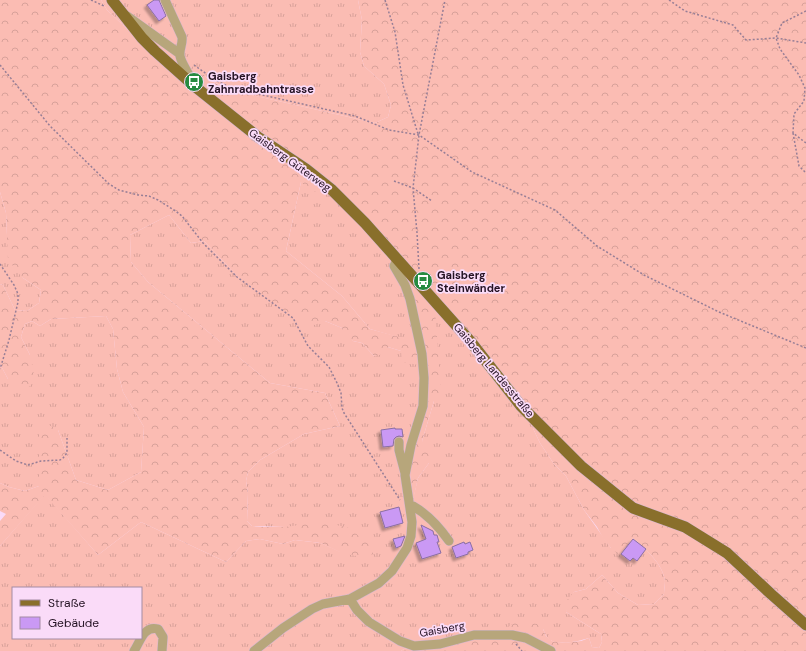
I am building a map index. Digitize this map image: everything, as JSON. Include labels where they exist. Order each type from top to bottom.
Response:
[{"type":"main road","name":"Gaisberg Güterweg","points":[[112,0],[142,38],[193,84],[275,150],[306,169],[331,188],[365,223],[397,260]]},
{"type":"main road","points":[[397,260],[417,275]]},
{"type":"main road","name":"Gaisberg Landesstraße","points":[[417,275],[521,406],[581,466],[633,508],[685,527],[727,553],[806,625]]},
{"type":"street","points":[[165,0],[182,37],[183,42],[180,54],[182,63],[191,77],[193,84]]},
{"type":"street","points":[[121,12],[180,54]]},
{"type":"street","points":[[397,260],[394,266],[405,285],[410,299],[422,354],[424,378],[423,406],[411,445],[405,475]]},
{"type":"street","points":[[254,651],[291,622],[312,609],[323,604],[350,599],[379,583],[386,578],[399,561],[407,548],[412,522],[405,475],[402,469],[398,450],[399,442]]},
{"type":"street","points":[[410,509],[413,506],[424,514],[439,529],[448,541]]},
{"type":"street","name":"Gaisberg","points":[[350,599],[357,610],[369,622],[400,641],[414,646],[440,644],[474,635],[512,635],[526,638],[551,651]]},
{"type":"street","points":[[142,637],[145,632],[153,628],[160,630],[162,635],[162,651]]},
{"type":"street","points":[[134,651],[141,639]]},
{"type":"path","points":[[385,0],[395,32],[402,85],[419,136]]},
{"type":"path","points":[[417,275],[417,233],[413,188],[419,136],[445,0]]},
{"type":"path","points":[[669,0],[685,12],[733,24],[746,40],[776,38],[806,43]]},
{"type":"path","points":[[806,11],[782,23],[776,38],[780,49],[799,75],[805,88],[804,101],[794,114],[793,133],[799,166],[806,173]]},
{"type":"path","points":[[180,54],[215,80],[232,88],[355,116],[389,130],[419,136],[472,172],[556,210],[597,246],[644,275],[719,312],[806,348]]},
{"type":"path","points":[[0,65],[50,126],[109,184],[119,190],[149,196],[174,210],[182,216],[203,243],[237,277],[293,318],[308,346],[329,367],[341,393],[342,408],[348,421],[405,507],[410,509]]},
{"type":"path","points":[[793,133],[806,143]]},
{"type":"path","points":[[394,181],[413,188],[432,200]]},
{"type":"path","points":[[0,264],[14,285],[18,294],[18,302],[0,370]]},
{"type":"path","points":[[0,450],[16,461],[28,465],[41,461],[60,460],[67,453],[67,438]]},
{"type":"green space","points":[[0,0],[101,0],[107,10],[159,59],[171,62],[174,60],[179,60],[185,62],[215,83],[238,92],[375,123],[388,117],[391,105],[384,84],[364,66],[360,52],[362,20],[358,0],[806,0],[806,651],[401,651],[404,649],[503,632],[513,623],[527,621],[537,624],[552,641],[562,643],[581,641],[589,638],[592,647],[599,648],[602,642],[601,634],[566,612],[567,600],[574,592],[586,589],[602,575],[618,593],[638,605],[654,604],[664,594],[664,575],[653,557],[633,538],[619,555],[611,548],[584,510],[566,476],[554,464],[540,443],[513,390],[435,309],[441,393],[434,401],[422,441],[431,449],[429,463],[418,478],[413,501],[409,466],[404,456],[405,442],[417,432],[425,366],[402,362],[401,351],[388,347],[384,354],[374,356],[362,343],[353,341],[345,336],[342,328],[325,321],[314,325],[278,307],[239,278],[204,241],[191,243],[169,215],[130,235],[131,262],[148,282],[270,383],[325,393],[340,426],[304,434],[260,460],[248,472],[246,481],[248,493],[247,521],[252,526],[264,527],[285,527],[313,523],[328,523],[349,528],[372,547],[373,554],[369,557],[362,557],[345,554],[321,543],[295,540],[283,544],[260,539],[246,541],[226,562],[141,522],[98,555],[45,495],[0,546],[0,521],[6,514],[0,511],[0,483],[25,491],[39,486],[39,433],[47,424],[58,430],[76,480],[108,490],[141,472],[144,427],[123,392],[117,369],[113,329],[106,316],[51,319],[40,326],[32,321],[25,324],[21,337],[30,355],[35,380],[26,390],[8,379],[0,364],[0,284],[3,285],[15,310],[27,311],[39,303],[41,290],[23,278],[8,260],[6,213],[0,192]],"holes":[[[326,179],[337,187],[411,273],[405,279],[421,343],[370,329],[342,296],[286,251],[301,182],[313,192],[319,191]]]},
{"type":"green space","points":[[101,0],[358,0],[362,20],[360,52],[364,66],[384,84],[391,105],[388,117],[375,123],[238,92],[224,87],[212,81],[184,61],[175,60],[171,62],[159,59],[107,10]]},
{"type":"green space","points":[[326,179],[337,187],[411,273],[421,344],[370,329],[342,296],[286,251],[301,182],[321,186]]},
{"type":"green space","points":[[0,192],[6,213],[7,235],[23,278],[41,290],[39,303],[27,311],[15,310],[3,285],[0,284]]},
{"type":"green space","points":[[169,215],[191,243],[204,241],[239,278],[342,328],[353,341],[362,343],[374,356],[388,347],[401,351],[425,366],[409,466],[413,499],[418,478],[429,463],[422,441],[434,401],[435,309],[439,301],[528,418],[540,443],[554,464],[566,476],[584,510],[611,548],[633,538],[638,542],[653,557],[664,575],[664,594],[654,604],[638,605],[618,593],[602,575],[586,589],[574,592],[566,612],[601,634],[602,642],[599,648],[592,647],[589,638],[570,642],[554,642],[548,638],[543,629],[508,632],[439,642],[404,649],[401,651],[0,651],[0,546],[45,494],[98,555],[141,522],[226,562],[246,541],[260,539],[283,544],[295,540],[320,543],[285,527],[252,526],[247,521],[248,493],[246,481],[248,472],[260,460],[304,434],[340,426],[325,393],[270,383],[148,282],[131,262],[130,235]]},
{"type":"green space","points":[[106,316],[113,329],[117,369],[123,392],[144,427],[141,472],[108,490],[76,480],[58,430],[39,433],[39,486],[25,491],[0,483],[0,364],[8,379],[30,355],[21,337],[25,324],[32,321],[40,326],[51,319]]},
{"type":"building","points":[[154,0],[159,0],[166,16],[159,21],[147,5]]},
{"type":"building","points":[[395,428],[402,429],[403,437],[396,437],[394,439],[393,446],[383,447],[381,430]]},
{"type":"building","points":[[399,507],[403,523],[385,528],[380,512]]},
{"type":"building","points":[[421,525],[433,531],[434,535],[437,535],[439,542],[437,542],[441,553],[422,559],[416,543],[426,539]]},
{"type":"building","points":[[405,536],[401,546],[396,548],[393,539]]},
{"type":"building","points":[[633,539],[646,549],[637,561],[633,558],[630,561],[621,554]]},
{"type":"building","points":[[464,542],[465,544],[470,542],[473,550],[468,552],[468,554],[456,558],[452,547]]},
{"type":"place","name":"Gaisberg Zahnradbahntrasse","points":[[194,82]]},
{"type":"place","name":"Gaisberg Steinwänder","points":[[423,281]]}]
